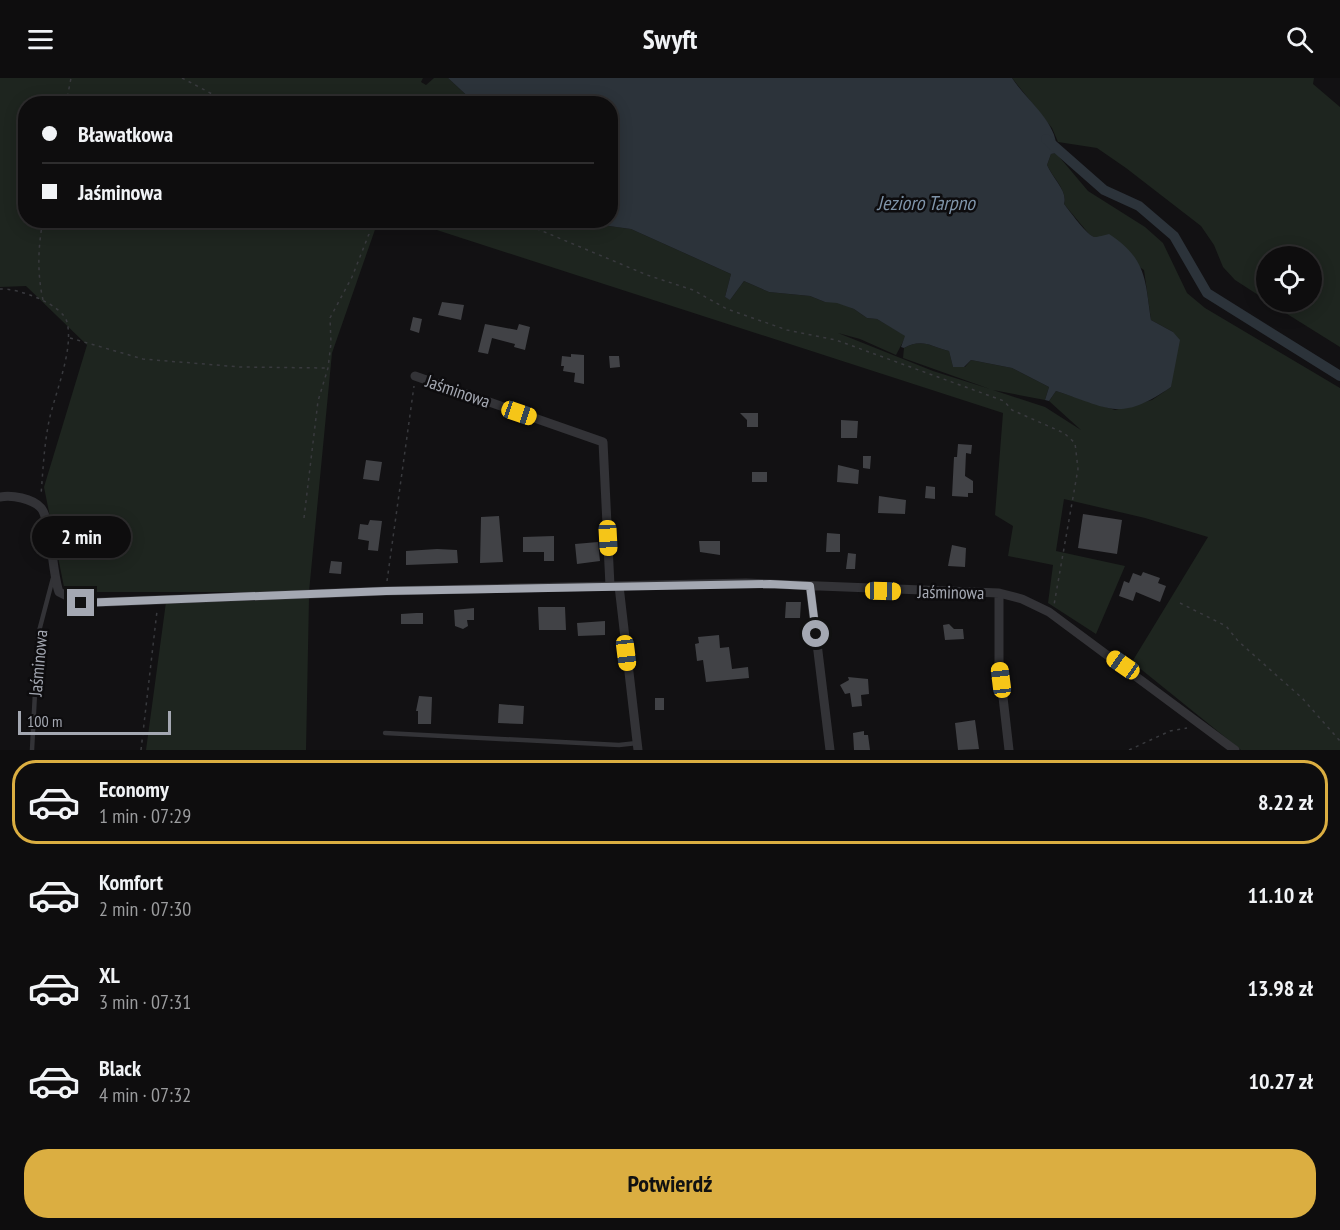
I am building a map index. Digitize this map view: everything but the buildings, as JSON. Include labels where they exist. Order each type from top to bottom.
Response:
[{"type":"street","name":"Jaśminowa","points":[[415,376],[603,442],[615,586],[638,746]]},
{"type":"street","points":[[0,497],[24,498],[41,508]]},
{"type":"street","name":"Jaśminowa","points":[[41,508],[46,522],[54,577],[59,592],[81,603],[386,591],[746,583],[999,593],[1022,599],[1049,612],[1235,750]]},
{"type":"street","points":[[810,586],[830,750]]},
{"type":"street","points":[[999,593],[999,662],[1009,750]]},
{"type":"lane","name":"Jaśminowa","points":[[32,750],[38,635],[54,577]]},
{"type":"lane","points":[[385,733],[638,746]]},
{"type":"path","points":[[68,96],[71,78]]},
{"type":"path","points":[[182,78],[216,96]]},
{"type":"path","points":[[41,228],[38,280],[43,300]]},
{"type":"path","points":[[304,518],[318,401],[328,368],[331,343],[330,318],[352,277],[370,228]]},
{"type":"path","points":[[535,228],[647,274],[693,290],[727,309],[786,330],[846,343],[1004,401],[1012,410],[1064,433],[1075,443],[1078,469],[1054,606],[1049,612]]},
{"type":"path","points":[[0,289],[43,300],[60,309],[66,320],[69,338],[45,446],[41,508]]},
{"type":"path","points":[[69,338],[143,359],[240,367],[328,368]]},
{"type":"path","points":[[386,591],[415,376]]},
{"type":"path","points":[[141,750],[159,599]]},
{"type":"path","points":[[1180,603],[1226,626],[1238,641],[1302,698],[1340,741]]},
{"type":"path","points":[[1130,750],[1170,731],[1204,725]]},
{"type":"shaded area","points":[[0,78],[423,78],[421,82],[426,85],[434,78],[448,78],[467,96],[18,96],[18,228],[376,228],[332,353],[309,592],[65,592],[44,487],[87,345],[26,286],[0,287]]},
{"type":"shaded area","points":[[1012,78],[1314,78],[1313,84],[1340,107],[1340,347],[1284,312],[1322,312],[1322,246],[1256,246],[1256,294],[1235,280],[1223,267],[1214,245],[1201,226],[1097,148],[1058,142],[1052,128]]},
{"type":"shaded area","points":[[1056,153],[1088,191],[1145,227],[1163,243],[1187,293],[1205,308],[1340,388],[1340,750],[1241,750],[1132,662],[1208,537],[1145,518],[1064,499],[1056,551],[1125,566],[1096,634],[1048,603],[1053,565],[1008,556],[1013,526],[995,515],[1003,413],[431,228],[631,229],[731,274],[725,297],[730,300],[744,281],[769,292],[810,296],[825,302],[837,302],[854,309],[867,318],[877,319],[906,336],[896,355],[860,339],[838,333],[933,371],[990,389],[903,358],[904,348],[921,343],[949,351],[953,367],[965,367],[971,360],[1012,368],[1049,387],[1045,400],[993,390],[1045,407],[1081,430],[1049,401],[1056,391],[1115,410],[1152,400],[1171,387],[1173,332],[1151,320],[1144,270],[1089,234],[1064,204],[1062,189],[1047,165],[1051,154]]},
{"type":"shaded area","points":[[309,598],[306,750],[146,750],[166,602]]},
{"type":"water","name":"Jezioro Tarpno","points":[[448,78],[1012,78],[1041,113],[1053,133],[1056,153],[1051,154],[1047,165],[1064,194],[1064,204],[1092,236],[1109,234],[1131,252],[1142,271],[1151,320],[1173,332],[1180,340],[1171,387],[1154,398],[1127,408],[1103,407],[1056,391],[1049,401],[1045,400],[1049,387],[1012,368],[971,360],[964,367],[953,367],[949,351],[921,343],[901,347],[905,336],[877,319],[867,318],[854,309],[837,303],[825,302],[810,296],[769,292],[744,281],[730,300],[725,297],[731,274],[631,229],[618,227],[618,96],[467,96]]},
{"type":"waterway","points":[[1046,139],[1104,190],[1139,206],[1174,236],[1207,293],[1340,376]]},
{"type":"route","points":[[81,603],[386,591],[770,584],[810,586],[816,634]]}]
